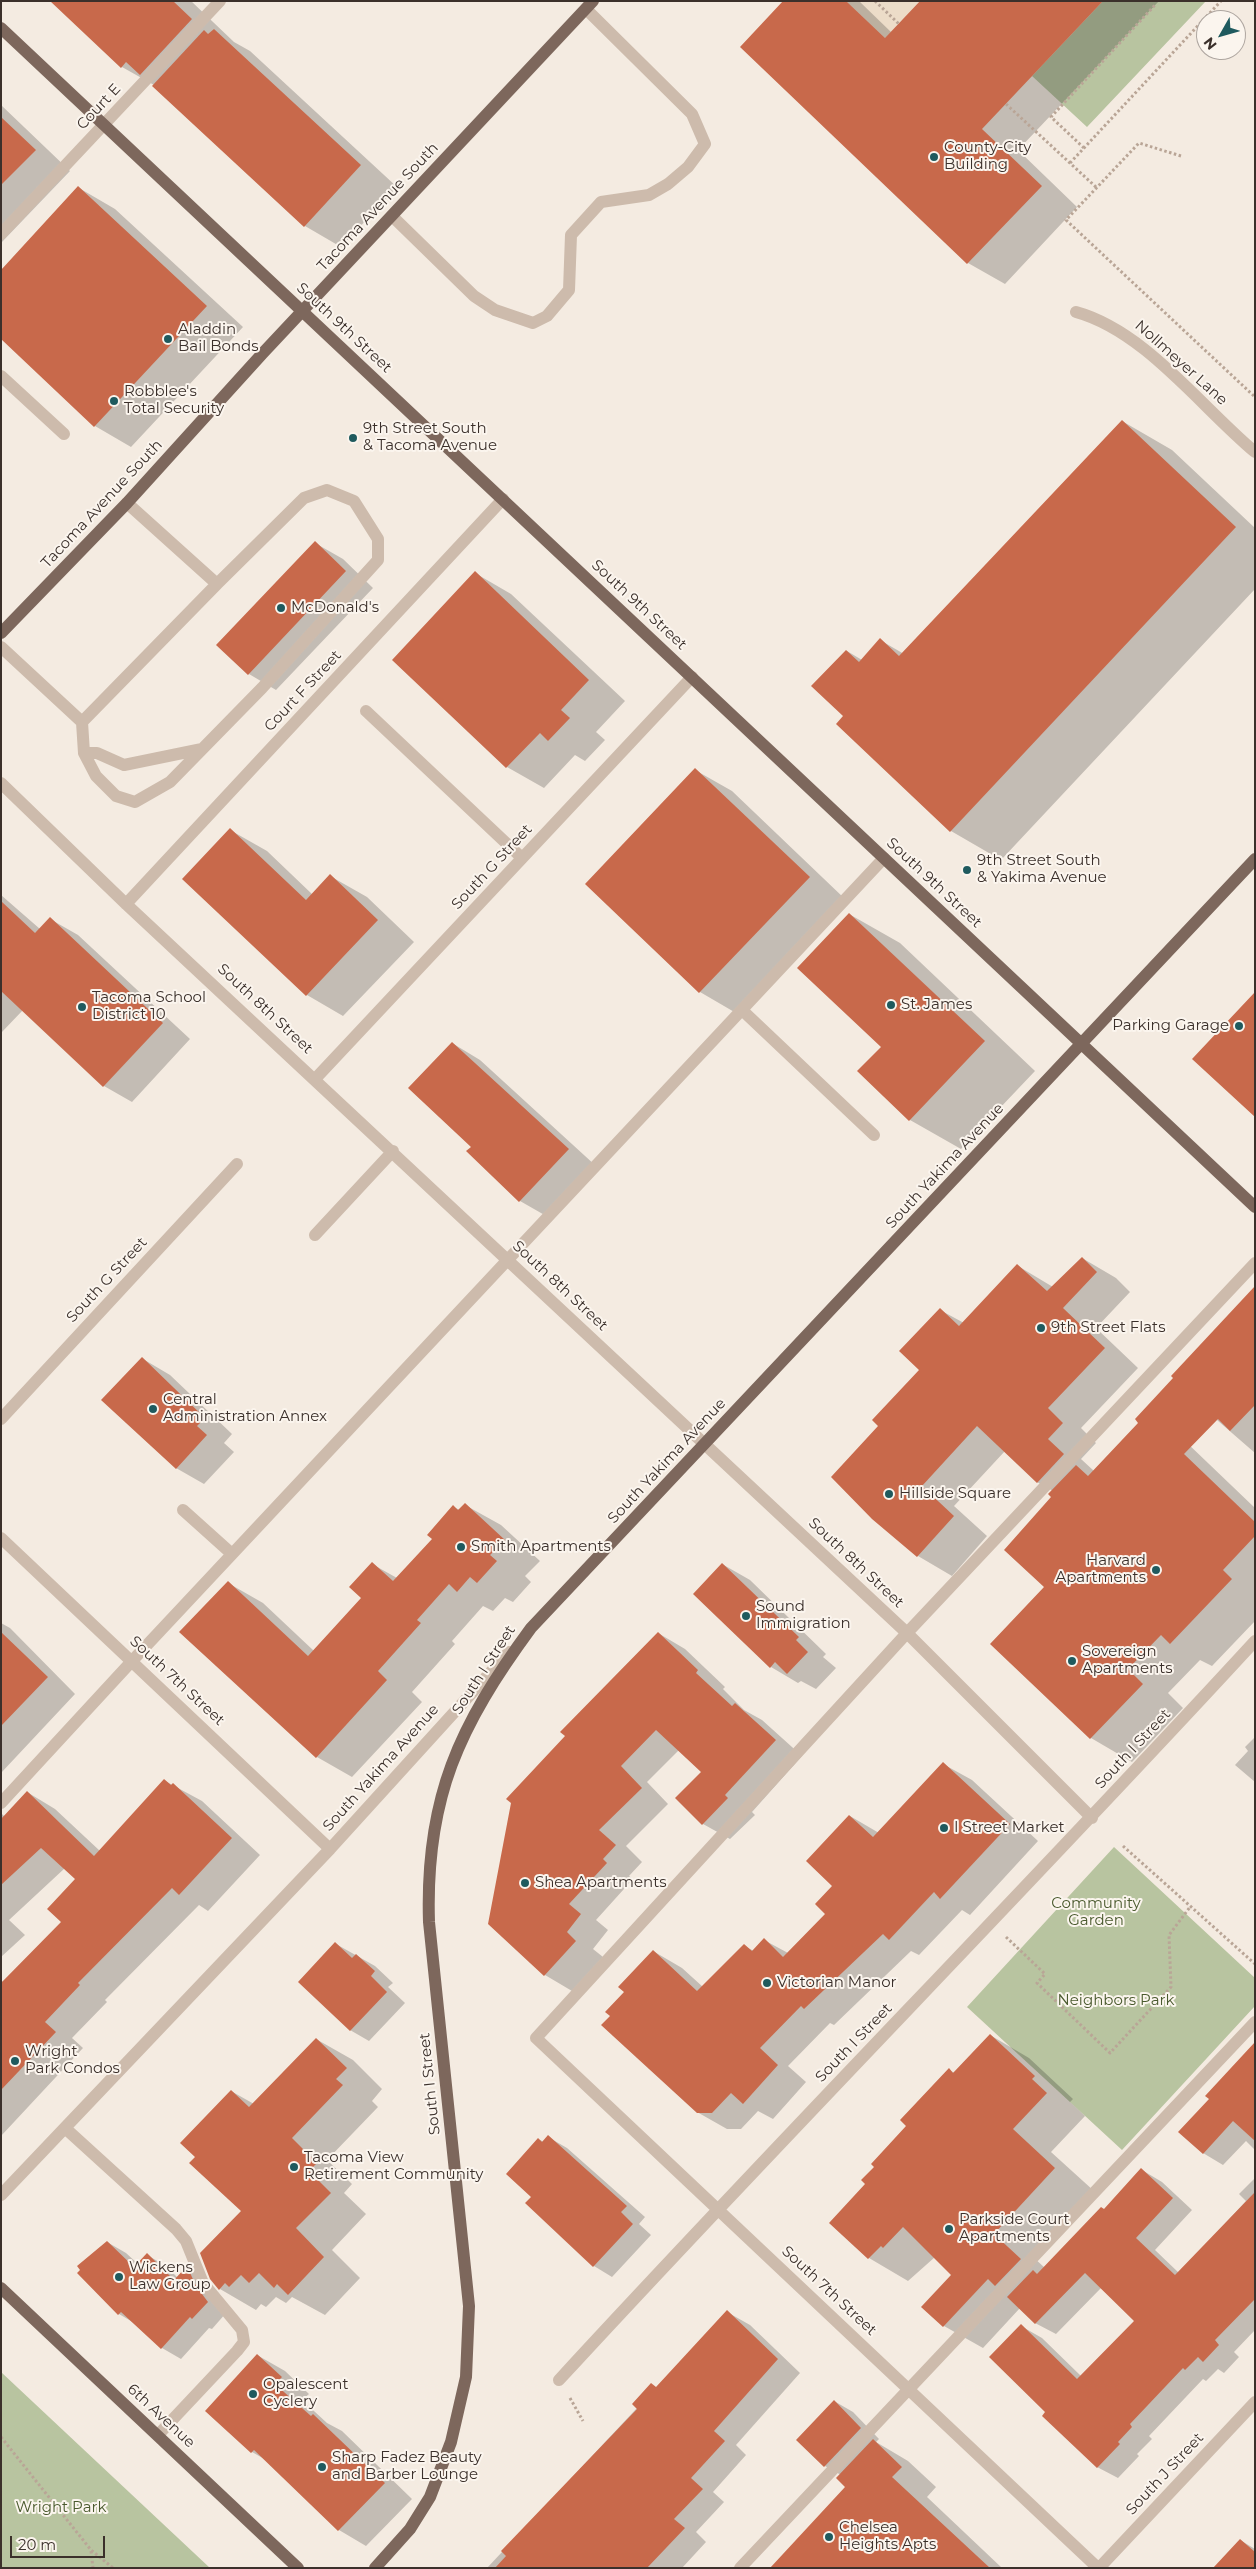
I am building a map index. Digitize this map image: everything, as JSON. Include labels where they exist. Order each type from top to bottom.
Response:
[{"type":"main road","name":"Tacoma Avenue South","points":[[1,633],[127,503],[303,311],[590,5]]},
{"type":"main road","name":"South 9th Street","points":[[1,28],[1255,1207]]},
{"type":"main road","name":"South Yakima Avenue","points":[[531,1628],[1255,859]]},
{"type":"main road","name":"South I Street","points":[[375,2568],[410,2529],[430,2497],[442,2471],[460,2409],[468,2352],[469,2306],[429,1922],[428,1879],[431,1842],[438,1804],[450,1765],[468,1726],[504,1664],[531,1628]]},
{"type":"main road","name":"6th Avenue","points":[[1,2288],[298,2568]]},
{"type":"street","name":"Court E","points":[[1,234],[220,1]]},
{"type":"street","points":[[392,216],[474,296],[495,310],[533,323],[547,316],[569,290],[571,235],[600,202],[649,195],[668,184],[688,166],[705,144],[692,114],[590,5]]},
{"type":"street","name":"Nollmeyer Lane","points":[[1076,312],[1108,323],[1137,342],[1255,452]]},
{"type":"street","points":[[1,376],[64,434]]},
{"type":"street","points":[[1,648],[82,722],[84,753],[96,776],[116,796],[135,802],[170,782],[262,688],[378,560],[378,539],[354,501],[327,490],[304,498],[82,722]]},
{"type":"street","name":"Court F Street","points":[[126,904],[503,500]]},
{"type":"street","points":[[127,503],[217,584]]},
{"type":"street","name":"South G Street","points":[[316,1078],[692,677]]},
{"type":"street","points":[[366,711],[522,858]]},
{"type":"street","points":[[84,753],[97,753],[124,765],[202,749]]},
{"type":"street","name":"South 8th Street","points":[[1,783],[126,904],[316,1078],[907,1633],[1092,1818]]},
{"type":"street","points":[[1,1804],[132,1661],[884,858]]},
{"type":"street","points":[[742,1010],[874,1135]]},
{"type":"street","points":[[316,1235],[393,1151]]},
{"type":"street","name":"South G Street","points":[[1,1419],[237,1164]]},
{"type":"street","points":[[907,1633],[1255,1263]]},
{"type":"street","points":[[183,1510],[232,1554]]},
{"type":"street","name":"South 7th Street","points":[[1,1538],[330,1849]]},
{"type":"street","name":"South Yakima Avenue","points":[[1,2195],[330,1849],[531,1628]]},
{"type":"street","name":"South 7th Street","points":[[907,1633],[536,2038],[1098,2568]]},
{"type":"street","name":"South I Street","points":[[559,2380],[718,2208],[1092,1818],[1255,1641]]},
{"type":"street","points":[[740,2568],[1255,2022]]},
{"type":"street","points":[[65,2128],[176,2229],[186,2241],[203,2283],[242,2330],[244,2342],[237,2352],[158,2434]]},
{"type":"street","name":"South J Street","points":[[1098,2568],[1255,2402]]},
{"type":"path","points":[[876,1],[899,24]]},
{"type":"path","points":[[1070,163],[1220,1]]},
{"type":"path","points":[[1084,148],[1051,117],[1155,5]]},
{"type":"path","points":[[1006,104],[1097,188]]},
{"type":"path","points":[[1181,156],[1139,143],[1066,220],[1255,397]]},
{"type":"path","points":[[1123,1846],[1255,1964]]},
{"type":"path","points":[[991,1923],[1045,1974],[1037,1983],[1110,2053],[1170,1987],[1169,1934],[1190,1907]]},
{"type":"path","points":[[1,2437],[91,2550],[113,2568]]},
{"type":"path","points":[[91,2550],[93,2568]]},
{"type":"green space","points":[[1103,1],[1206,1],[1087,127],[1032,76]]},
{"type":"green space","name":"Neighbors Park","points":[[1114,1847],[1255,1978],[1255,2006],[1122,2150],[967,2007]]},
{"type":"green space","name":"Wright Park","points":[[1,2372],[210,2568],[1,2568]]},
{"type":"shaded area","points":[[846,1],[920,1],[885,38]]},
{"type":"building","points":[[50,1],[173,1],[192,19],[140,75],[126,62],[121,68]]},
{"type":"building","name":"County-City Building","points":[[783,1],[846,1],[885,38],[920,1],[1103,1],[982,129],[1042,186],[967,264],[740,47]]},
{"type":"building","points":[[214,29],[361,165],[304,227],[152,86],[204,30],[208,34]]},
{"type":"building","points":[[1,117],[36,150],[1,185]]},
{"type":"building","points":[[78,186],[207,306],[94,427],[1,339],[1,270]]},
{"type":"building","points":[[1122,420],[1236,527],[950,832],[836,724],[843,716],[811,686],[846,650],[859,662],[880,638],[899,656]]},
{"type":"building","name":"McDonald's","points":[[315,541],[346,571],[248,675],[216,645]]},
{"type":"building","points":[[475,571],[589,680],[561,710],[570,718],[548,741],[540,733],[506,768],[392,660]]},
{"type":"building","points":[[695,768],[810,877],[699,993],[585,884]]},
{"type":"building","points":[[230,828],[306,900],[330,874],[378,920],[306,996],[182,879]]},
{"type":"building","name":"Tacoma School District 10","points":[[1,901],[35,933],[50,917],[163,1023],[103,1087],[1,991]]},
{"type":"building","name":"St. James","points":[[849,913],[985,1041],[909,1121],[857,1071],[881,1047],[797,968]]},
{"type":"building","name":"Parking Garage","points":[[1255,992],[1255,1117],[1192,1059]]},
{"type":"building","points":[[452,1042],[569,1149],[519,1202],[466,1151],[471,1147],[408,1088]]},
{"type":"building","points":[[1082,1257],[1097,1272],[1063,1308],[1105,1348],[1048,1408],[1063,1423],[1048,1439],[1064,1454],[1037,1483],[977,1426],[922,1486],[954,1516],[917,1557],[872,1519],[831,1477],[878,1426],[872,1420],[919,1370],[899,1351],[940,1308],[959,1326],[1017,1264],[1047,1291]]},
{"type":"building","points":[[1255,1286],[1255,1405],[1230,1431],[1218,1419],[1184,1454],[1255,1522],[1255,1536],[1223,1570],[1232,1579],[1170,1644],[1161,1635],[1128,1669],[1143,1684],[1090,1739],[990,1644],[1044,1587],[1004,1550],[1051,1497],[1048,1494],[1076,1465],[1088,1476],[1138,1423],[1135,1419],[1173,1378],[1171,1376]]},
{"type":"building","name":"Central Administration Annex","points":[[142,1357],[205,1418],[197,1426],[207,1435],[176,1469],[101,1400]]},
{"type":"building","points":[[465,1503],[505,1540],[490,1555],[497,1561],[477,1583],[470,1577],[457,1592],[449,1584],[417,1620],[421,1623],[378,1671],[387,1680],[316,1758],[179,1632],[228,1581],[308,1656],[361,1598],[349,1587],[372,1562],[393,1581],[432,1539],[427,1535],[453,1505],[458,1510]]},
{"type":"building","name":"Sound Immigration","points":[[722,1563],[799,1637],[796,1640],[808,1652],[787,1674],[775,1662],[770,1668],[693,1594]]},
{"type":"building","points":[[1,1632],[48,1677],[1,1726]]},
{"type":"building","points":[[658,1632],[698,1670],[696,1673],[732,1706],[735,1703],[776,1740],[725,1795],[728,1798],[702,1825],[675,1798],[701,1772],[656,1730],[621,1766],[642,1788],[599,1830],[616,1845],[603,1859],[607,1863],[569,1904],[581,1914],[567,1932],[576,1941],[544,1976],[488,1924],[511,1803],[506,1799],[565,1736],[560,1732]]},
{"type":"building","points":[[943,1762],[1010,1824],[940,1899],[934,1892],[889,1940],[883,1934],[804,2009],[801,2006],[760,2048],[778,2065],[743,2104],[731,2093],[712,2113],[697,2113],[601,2025],[610,2016],[605,2012],[624,1992],[618,1987],[653,1950],[697,1991],[744,1944],[752,1951],[764,1938],[783,1957],[825,1914],[815,1904],[832,1886],[806,1861],[849,1815],[873,1837]]},
{"type":"building","points":[[164,1779],[171,1785],[173,1783],[232,1838],[179,1895],[172,1888],[78,1983],[80,1985],[45,2022],[56,2032],[1,2090],[1,1983],[61,1922],[47,1909],[75,1879],[41,1848],[1,1885],[1,1819],[27,1791],[94,1856]]},
{"type":"building","points":[[335,1942],[352,1958],[356,1954],[375,1971],[371,1976],[387,1992],[350,2031],[298,1982]]},
{"type":"building","points":[[990,2034],[1035,2076],[1032,2079],[1047,2093],[1013,2129],[1055,2168],[994,2234],[1021,2259],[995,2286],[988,2279],[943,2327],[921,2307],[951,2275],[903,2227],[883,2248],[881,2246],[868,2259],[829,2223],[865,2184],[861,2180],[874,2167],[871,2164],[906,2126],[900,2120],[949,2068],[953,2073]]},
{"type":"building","name":"Tacoma View Retirement Community","points":[[316,2038],[347,2068],[336,2079],[343,2085],[292,2138],[317,2163],[309,2171],[331,2193],[296,2228],[324,2257],[288,2295],[277,2284],[274,2288],[259,2273],[249,2283],[241,2275],[229,2287],[225,2283],[219,2290],[210,2279],[200,2253],[241,2211],[189,2163],[195,2157],[180,2143],[231,2090],[249,2107]]},
{"type":"building","points":[[1255,2042],[1255,2141],[1233,2121],[1203,2154],[1178,2132],[1209,2099],[1205,2096]]},
{"type":"building","points":[[548,2135],[627,2206],[621,2212],[633,2224],[593,2267],[525,2203],[531,2197],[506,2174],[538,2138],[542,2142]]},
{"type":"building","points":[[1141,2168],[1173,2198],[1136,2238],[1175,2275],[1255,2192],[1255,2299],[1215,2340],[1219,2345],[1203,2362],[1198,2357],[1185,2370],[1183,2368],[1130,2424],[1132,2427],[1118,2442],[1120,2444],[1097,2468],[1042,2416],[1045,2412],[989,2357],[1021,2324],[1077,2379],[1134,2321],[1085,2273],[1035,2324],[1007,2297],[1033,2270],[1037,2274],[1101,2207],[1104,2209]]},
{"type":"building","points":[[107,2241],[134,2267],[147,2253],[174,2280],[187,2266],[196,2286],[208,2302],[192,2319],[190,2317],[161,2349],[121,2312],[118,2315],[77,2273],[80,2270],[77,2266]]},
{"type":"building","points":[[727,2310],[778,2359],[714,2431],[725,2441],[691,2478],[703,2489],[674,2519],[685,2528],[647,2568],[495,2568],[506,2556],[501,2551],[637,2409],[632,2404],[651,2383],[656,2387]]},
{"type":"building","points":[[257,2354],[282,2377],[275,2384],[311,2416],[313,2414],[385,2483],[338,2531],[254,2450],[251,2453],[205,2411]]},
{"type":"building","points":[[834,2400],[861,2428],[824,2467],[796,2440]]},
{"type":"building","points":[[873,2439],[902,2467],[892,2477],[990,2568],[770,2568],[845,2487],[836,2478]]},
{"type":"building","points":[[1240,2539],[1255,2552],[1255,2568],[1213,2568]]},
{"type":"place","name":"County-City Building","points":[[934,157]]},
{"type":"place","name":"Aladdin Bail Bonds","points":[[168,339]]},
{"type":"place","name":"Robblee's Total Security","points":[[114,401]]},
{"type":"place","name":"9th Street South & Tacoma Avenue","points":[[353,438]]},
{"type":"place","name":"McDonald's","points":[[281,608]]},
{"type":"place","name":"9th Street South & Yakima Avenue","points":[[967,870]]},
{"type":"place","name":"St. James","points":[[891,1005]]},
{"type":"place","name":"Tacoma School District 10","points":[[82,1007]]},
{"type":"place","name":"Parking Garage","points":[[1239,1026]]},
{"type":"place","name":"9th Street Flats","points":[[1041,1328]]},
{"type":"place","name":"Central Administration Annex","points":[[153,1409]]},
{"type":"place","name":"Hillside Square","points":[[889,1494]]},
{"type":"place","name":"Smith Apartments","points":[[461,1547]]},
{"type":"place","name":"Harvard Apartments","points":[[1156,1570]]},
{"type":"place","name":"Sound Immigration","points":[[746,1616]]},
{"type":"place","name":"Sovereign Apartments","points":[[1072,1661]]},
{"type":"place","name":"I Street Market","points":[[944,1828]]},
{"type":"place","name":"Shea Apartments","points":[[525,1883]]},
{"type":"place","name":"Victorian Manor","points":[[767,1983]]},
{"type":"place","name":"Wright Park Condos","points":[[15,2061]]},
{"type":"place","name":"Tacoma View Retirement Community","points":[[294,2167]]},
{"type":"place","name":"Parkside Court Apartments","points":[[949,2229]]},
{"type":"place","name":"Wickens Law Group","points":[[119,2277]]},
{"type":"place","name":"Opalescent Cyclery","points":[[253,2394]]},
{"type":"place","name":"Sharp Fadez Beauty and Barber Lounge","points":[[322,2467]]},
{"type":"place","name":"Chelsea Heights Apts","points":[[829,2537]]},
{"type":"park label","name":"Community Garden","points":[[1096,1912]]}]
